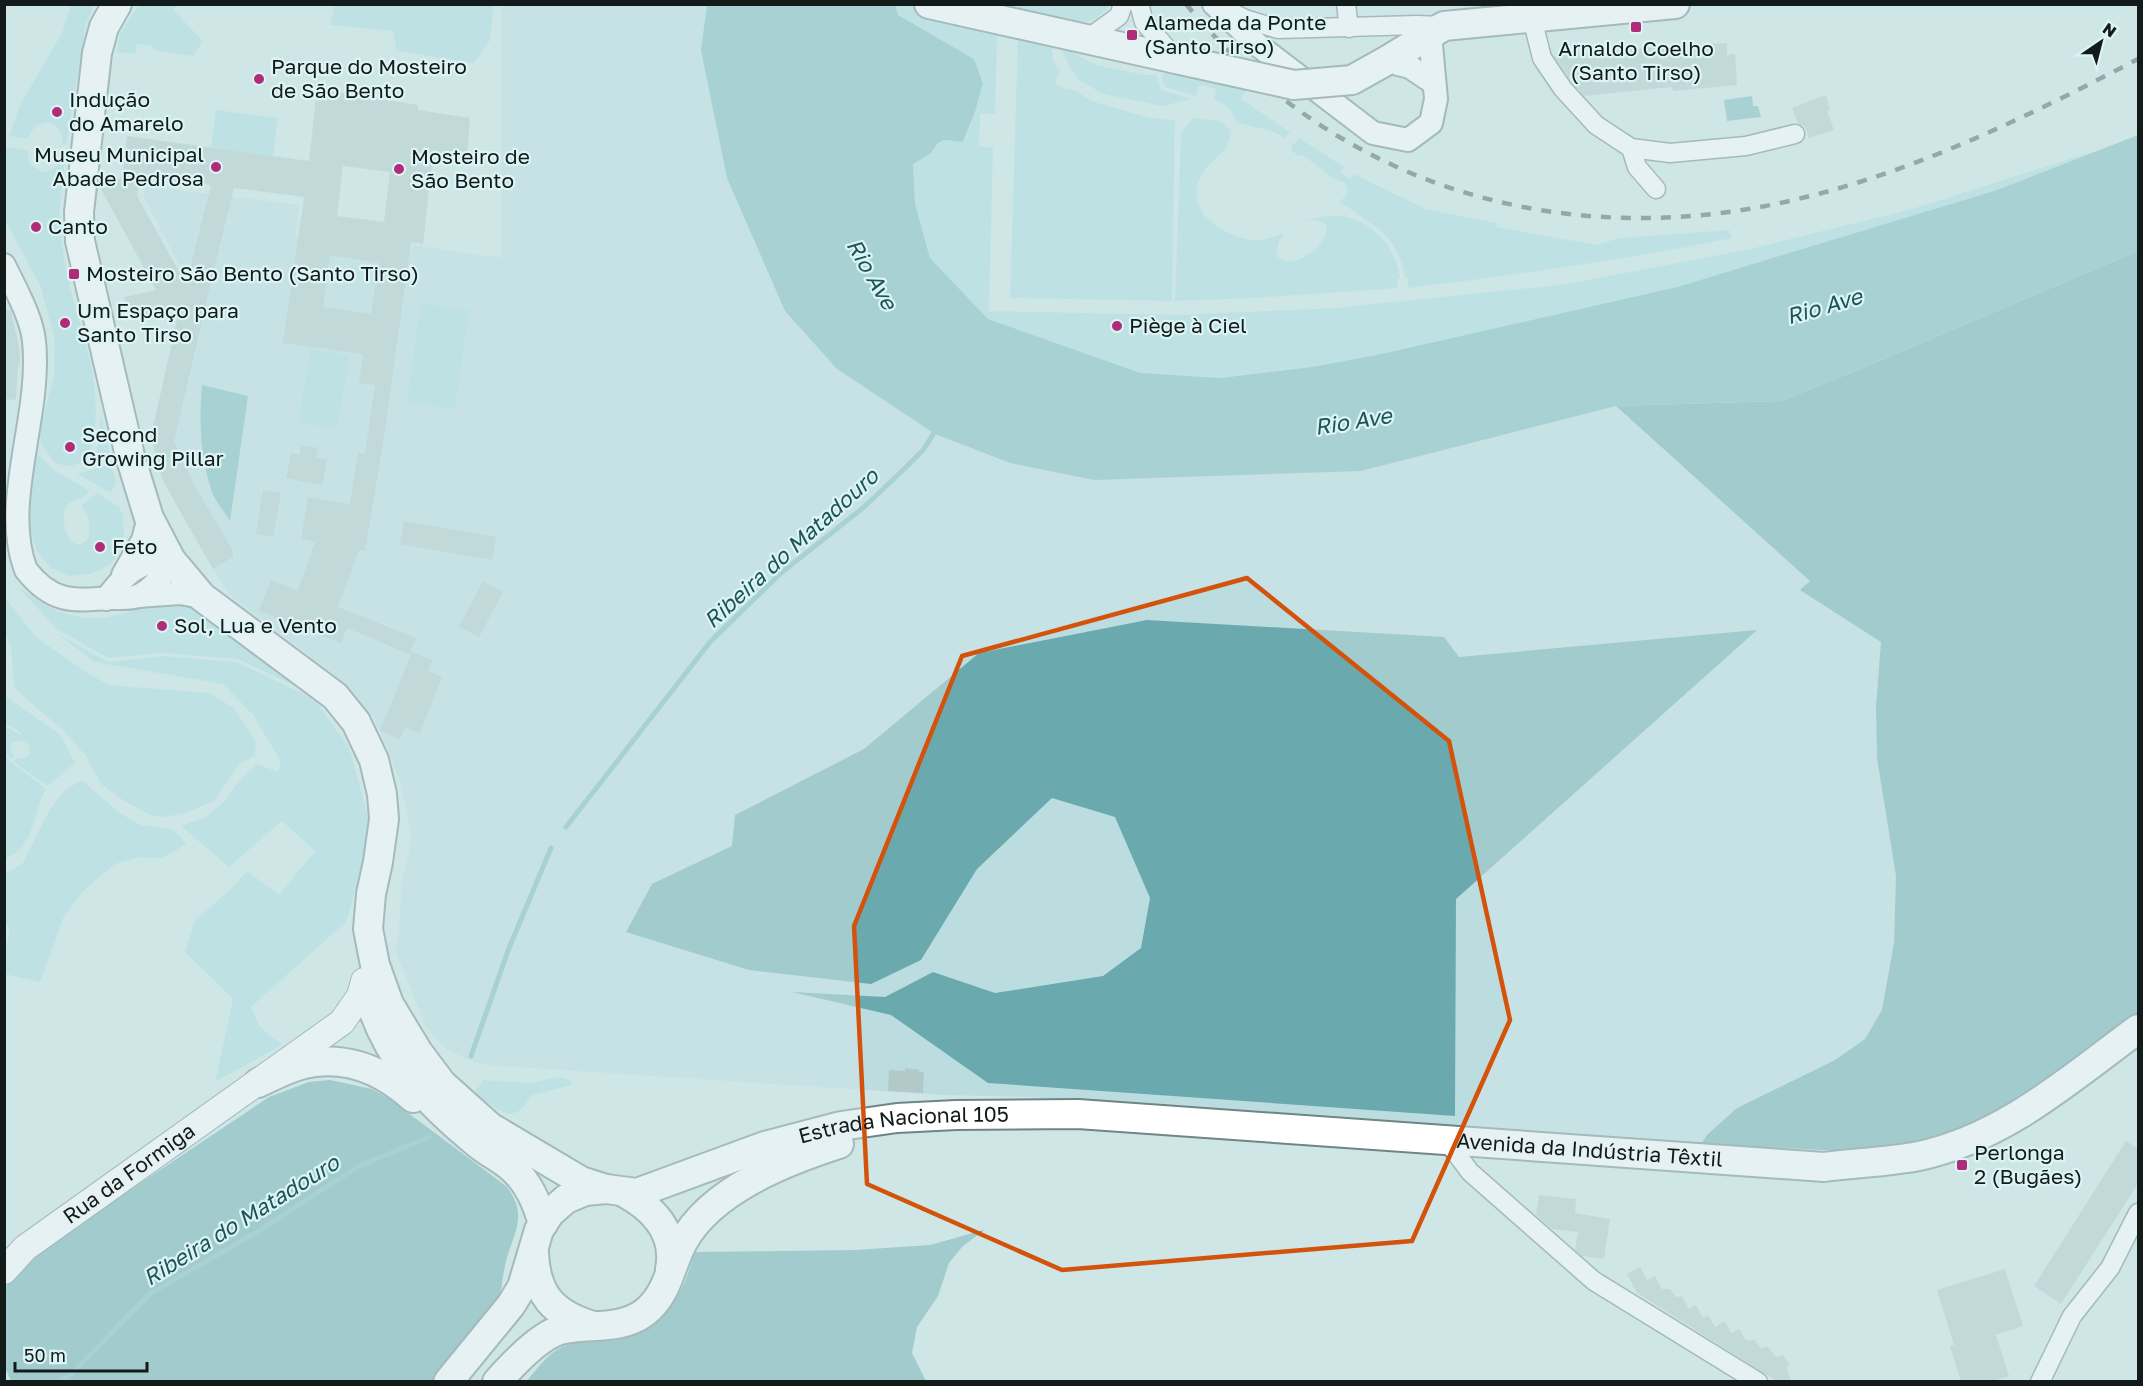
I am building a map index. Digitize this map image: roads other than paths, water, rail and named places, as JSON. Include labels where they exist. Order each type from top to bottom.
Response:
[{"type":"main road","points":[[117,4],[104,27],[97,53],[79,212],[80,241],[130,456],[149,518],[171,560],[202,597],[335,696],[356,722],[374,760],[382,794],[384,819],[371,894],[368,928],[362,949],[364,981],[382,1031],[400,1065],[424,1094],[484,1136]]},
{"type":"main road","points":[[929,4],[1294,85],[1352,80],[1437,30],[1488,13],[1532,18],[1675,4]]},
{"type":"main road","points":[[368,928],[375,965],[383,990],[418,1052],[484,1136],[526,1183],[543,1224]]},
{"type":"main road","name":"Rua da Formiga","points":[[4,1271],[25,1248],[342,1022],[360,996],[364,981]]},
{"type":"main road","points":[[318,1040],[350,1029],[382,1031]]},
{"type":"main road","name":"Avenida da Indústria Têxtil","points":[[1006,1114],[1078,1113],[1824,1167],[1919,1156],[1985,1134],[2025,1112],[2139,1029]]},
{"type":"main road","points":[[258,1083],[297,1066],[315,1062],[354,1063],[397,1083],[432,1115],[484,1136],[581,1182],[616,1191]]},
{"type":"main road","name":"Estrada Nacional 105","points":[[448,1382],[511,1305],[522,1287],[539,1230],[550,1213],[566,1199],[585,1191],[637,1193],[650,1190],[765,1146],[841,1126],[897,1118],[1006,1114]]},
{"type":"main road","name":"Estrada Nacional 105","points":[[497,1382],[518,1359],[559,1330],[611,1326],[629,1322],[645,1312],[657,1299],[683,1241],[695,1226],[711,1208],[769,1170],[801,1156],[857,1139],[979,1121],[1006,1114]]},
{"type":"main road","name":"Estrada Nacional 105","points":[[616,1191],[645,1204],[660,1220],[669,1240],[671,1262],[666,1283]]},
{"type":"main road","name":"Estrada Nacional 105","points":[[534,1251],[535,1272],[542,1291],[555,1308],[572,1320],[592,1326]]},
{"type":"street","points":[[1077,37],[1119,16],[1123,4]]},
{"type":"street","points":[[1139,4],[1144,22],[1176,59]]},
{"type":"street","points":[[1215,4],[1240,10],[1278,29],[1375,27],[1437,30],[1434,83],[1436,99],[1431,123],[1408,140],[1373,133],[1258,46],[1215,4]]},
{"type":"street","points":[[1346,4],[1349,28]]},
{"type":"street","points":[[1532,18],[1542,58],[1563,89],[1596,125],[1631,148],[1670,153],[1746,146],[1795,134]]},
{"type":"street","points":[[1375,27],[1385,35],[1390,45],[1386,61],[1410,68],[1434,83]]},
{"type":"street","points":[[1258,46],[1278,29]]},
{"type":"street","points":[[1631,148],[1636,167],[1656,189]]},
{"type":"street","points":[[4,264],[23,306],[34,340],[33,379],[6,488],[6,524],[16,557],[36,582],[60,598],[83,600],[180,593],[202,597]]},
{"type":"street","points":[[106,599],[143,540],[149,518]]},
{"type":"street","points":[[123,575],[152,560],[171,560],[161,578],[138,597]]},
{"type":"street","points":[[1447,1141],[1470,1172],[1593,1281],[1758,1382]]},
{"type":"street","points":[[2040,1382],[2072,1316],[2110,1268],[2139,1213]]},
{"type":"water","name":"Rio Ave","points":[[895,4],[898,15],[974,59],[983,83],[963,142],[945,140],[938,143],[931,153],[913,164],[915,204],[930,258],[988,319],[1141,373],[1220,378],[1312,367],[1381,354],[1677,287],[1997,190],[2138,135],[2138,251],[1781,401],[1616,406],[1361,471],[1094,480],[1010,463],[935,434],[837,369],[785,311],[727,178],[701,50],[707,5]]},
{"type":"water","points":[[1752,96],[1753,106],[1758,106],[1761,117],[1727,121],[1724,100]]},
{"type":"water","points":[[202,385],[248,396],[230,521],[212,493],[207,476],[201,424]]},
{"type":"waterway","name":"Ribeira do Matadouro","points":[[566,827],[710,642],[781,573],[864,507],[924,449],[937,428]]},
{"type":"waterway","name":"Ribeira do Matadouro","points":[[471,1056],[509,948],[551,848]]},
{"type":"waterway","name":"Ribeira do Matadouro","points":[[60,1382],[71,1374],[151,1293],[257,1232],[359,1166],[430,1137]]},
{"type":"railway","points":[[1186,4],[1247,68],[1314,121],[1386,162],[1463,192],[1543,211],[1626,218],[1712,214],[1798,199],[1842,187],[1973,140],[2138,59]]},
{"type":"place","name":"Arnaldo Coelho (Santo Tirso)","points":[[1636,27]]},
{"type":"place","name":"Alameda da Ponte (Santo Tirso)","points":[[1132,35]]},
{"type":"place","name":"Parque do Mosteiro de São Bento","points":[[259,79]]},
{"type":"place","name":"Indução do Amarelo","points":[[57,112]]},
{"type":"place","name":"Museu Municipal Abade Pedrosa","points":[[216,167]]},
{"type":"place","name":"Mosteiro de São Bento","points":[[399,169]]},
{"type":"place","name":"Canto","points":[[36,227]]},
{"type":"place","name":"Mosteiro São Bento (Santo Tirso)","points":[[74,274]]},
{"type":"place","name":"Um Espaço para Santo Tirso","points":[[65,323]]},
{"type":"place","name":"Piège à Ciel","points":[[1117,326]]},
{"type":"place","name":"Second Growing Pillar","points":[[70,447]]},
{"type":"place","name":"Feto","points":[[100,547]]},
{"type":"place","name":"Sol, Lua e Vento","points":[[162,626]]},
{"type":"place","name":"Perlonga 2 (Bugães)","points":[[1962,1165]]}]
